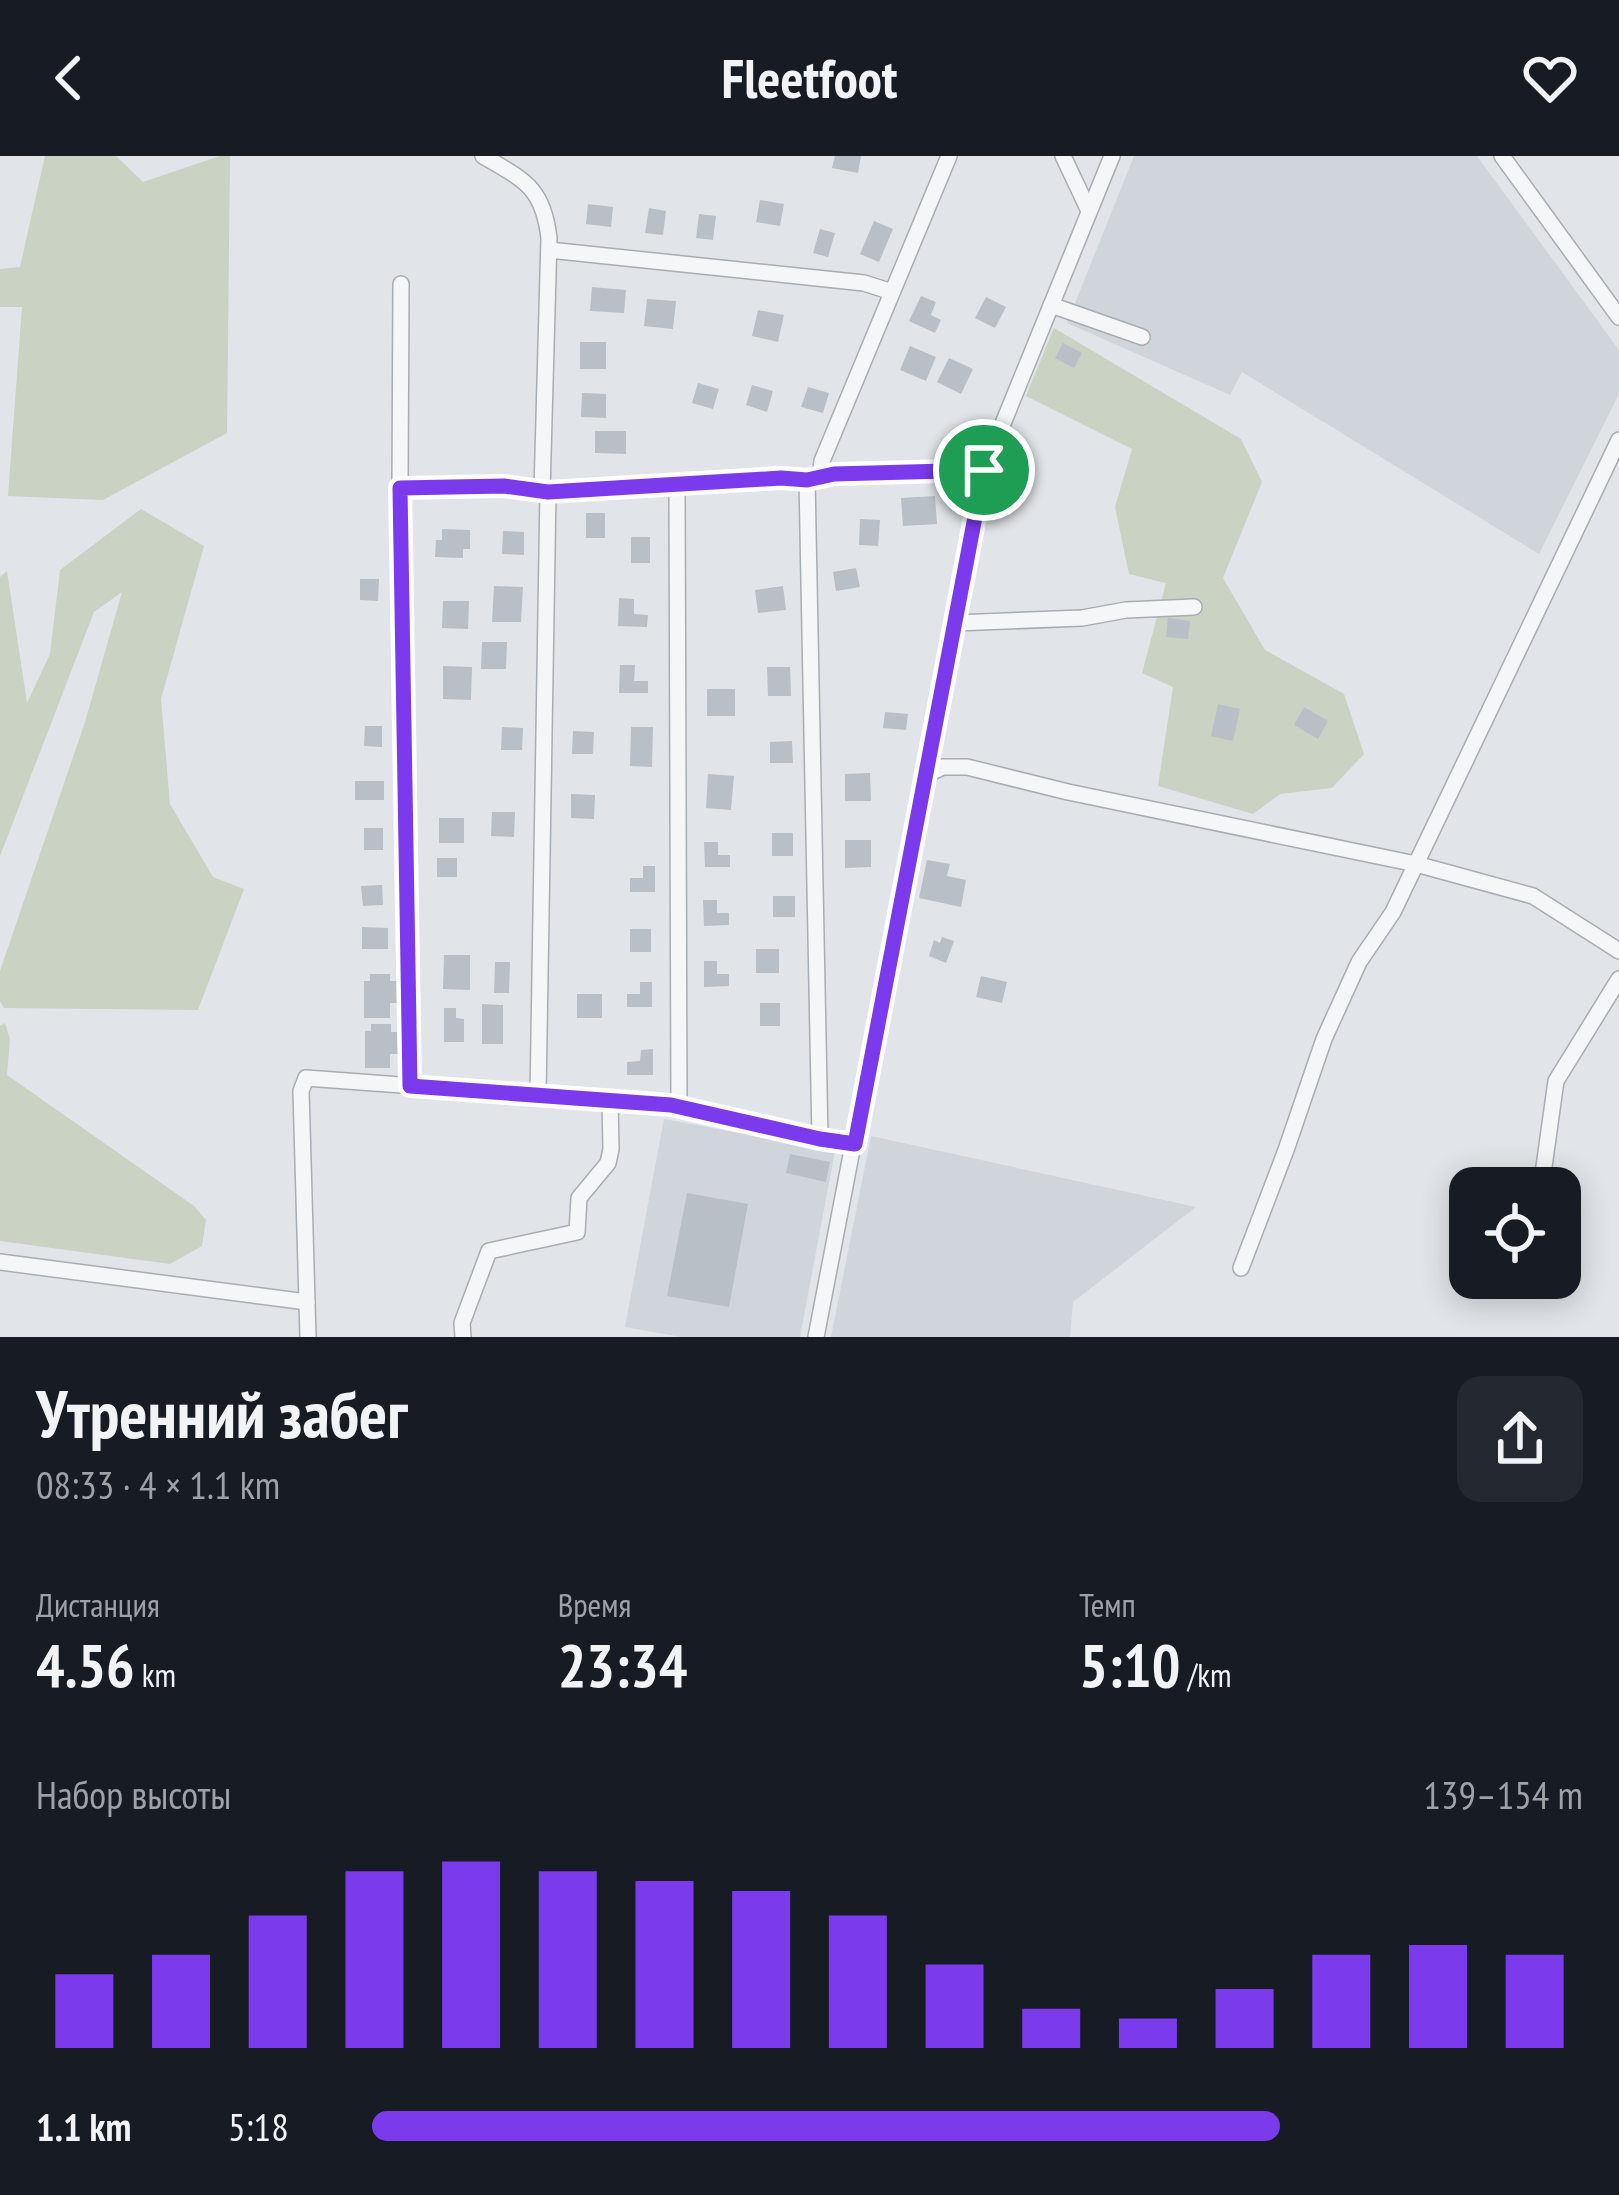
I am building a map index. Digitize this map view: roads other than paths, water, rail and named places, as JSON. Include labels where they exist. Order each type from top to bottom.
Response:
[{"type":"street","points":[[483,156],[523,178],[533,189],[543,205],[549,250],[538,1096]]},
{"type":"street","points":[[820,1139],[814,478],[949,156]]},
{"type":"street","points":[[1063,156],[1089,211]]},
{"type":"street","points":[[816,1337],[984,470],[1112,156]]},
{"type":"street","points":[[1502,156],[1619,316]]},
{"type":"street","points":[[549,250],[864,283],[892,292]]},
{"type":"street","points":[[401,284],[410,1086]]},
{"type":"street","points":[[1051,305],[1142,337]]},
{"type":"street","points":[[1241,1268],[1324,1039],[1358,962],[1394,912],[1619,440]]},
{"type":"street","points":[[400,488],[504,486],[545,491],[984,470]]},
{"type":"street","points":[[677,484],[679,1107]]},
{"type":"street","points":[[956,623],[1194,607]]},
{"type":"street","points":[[922,786],[943,766],[967,767],[1416,864],[1533,896],[1619,951]]},
{"type":"street","points":[[1544,1167],[1556,1081],[1619,979]]},
{"type":"street","points":[[308,1337],[301,1090],[306,1078],[679,1107],[855,1144]]},
{"type":"street","points":[[463,1337],[462,1323],[489,1250],[577,1232],[580,1198],[608,1163],[610,1101]]},
{"type":"street","points":[[0,1262],[307,1302]]}]
